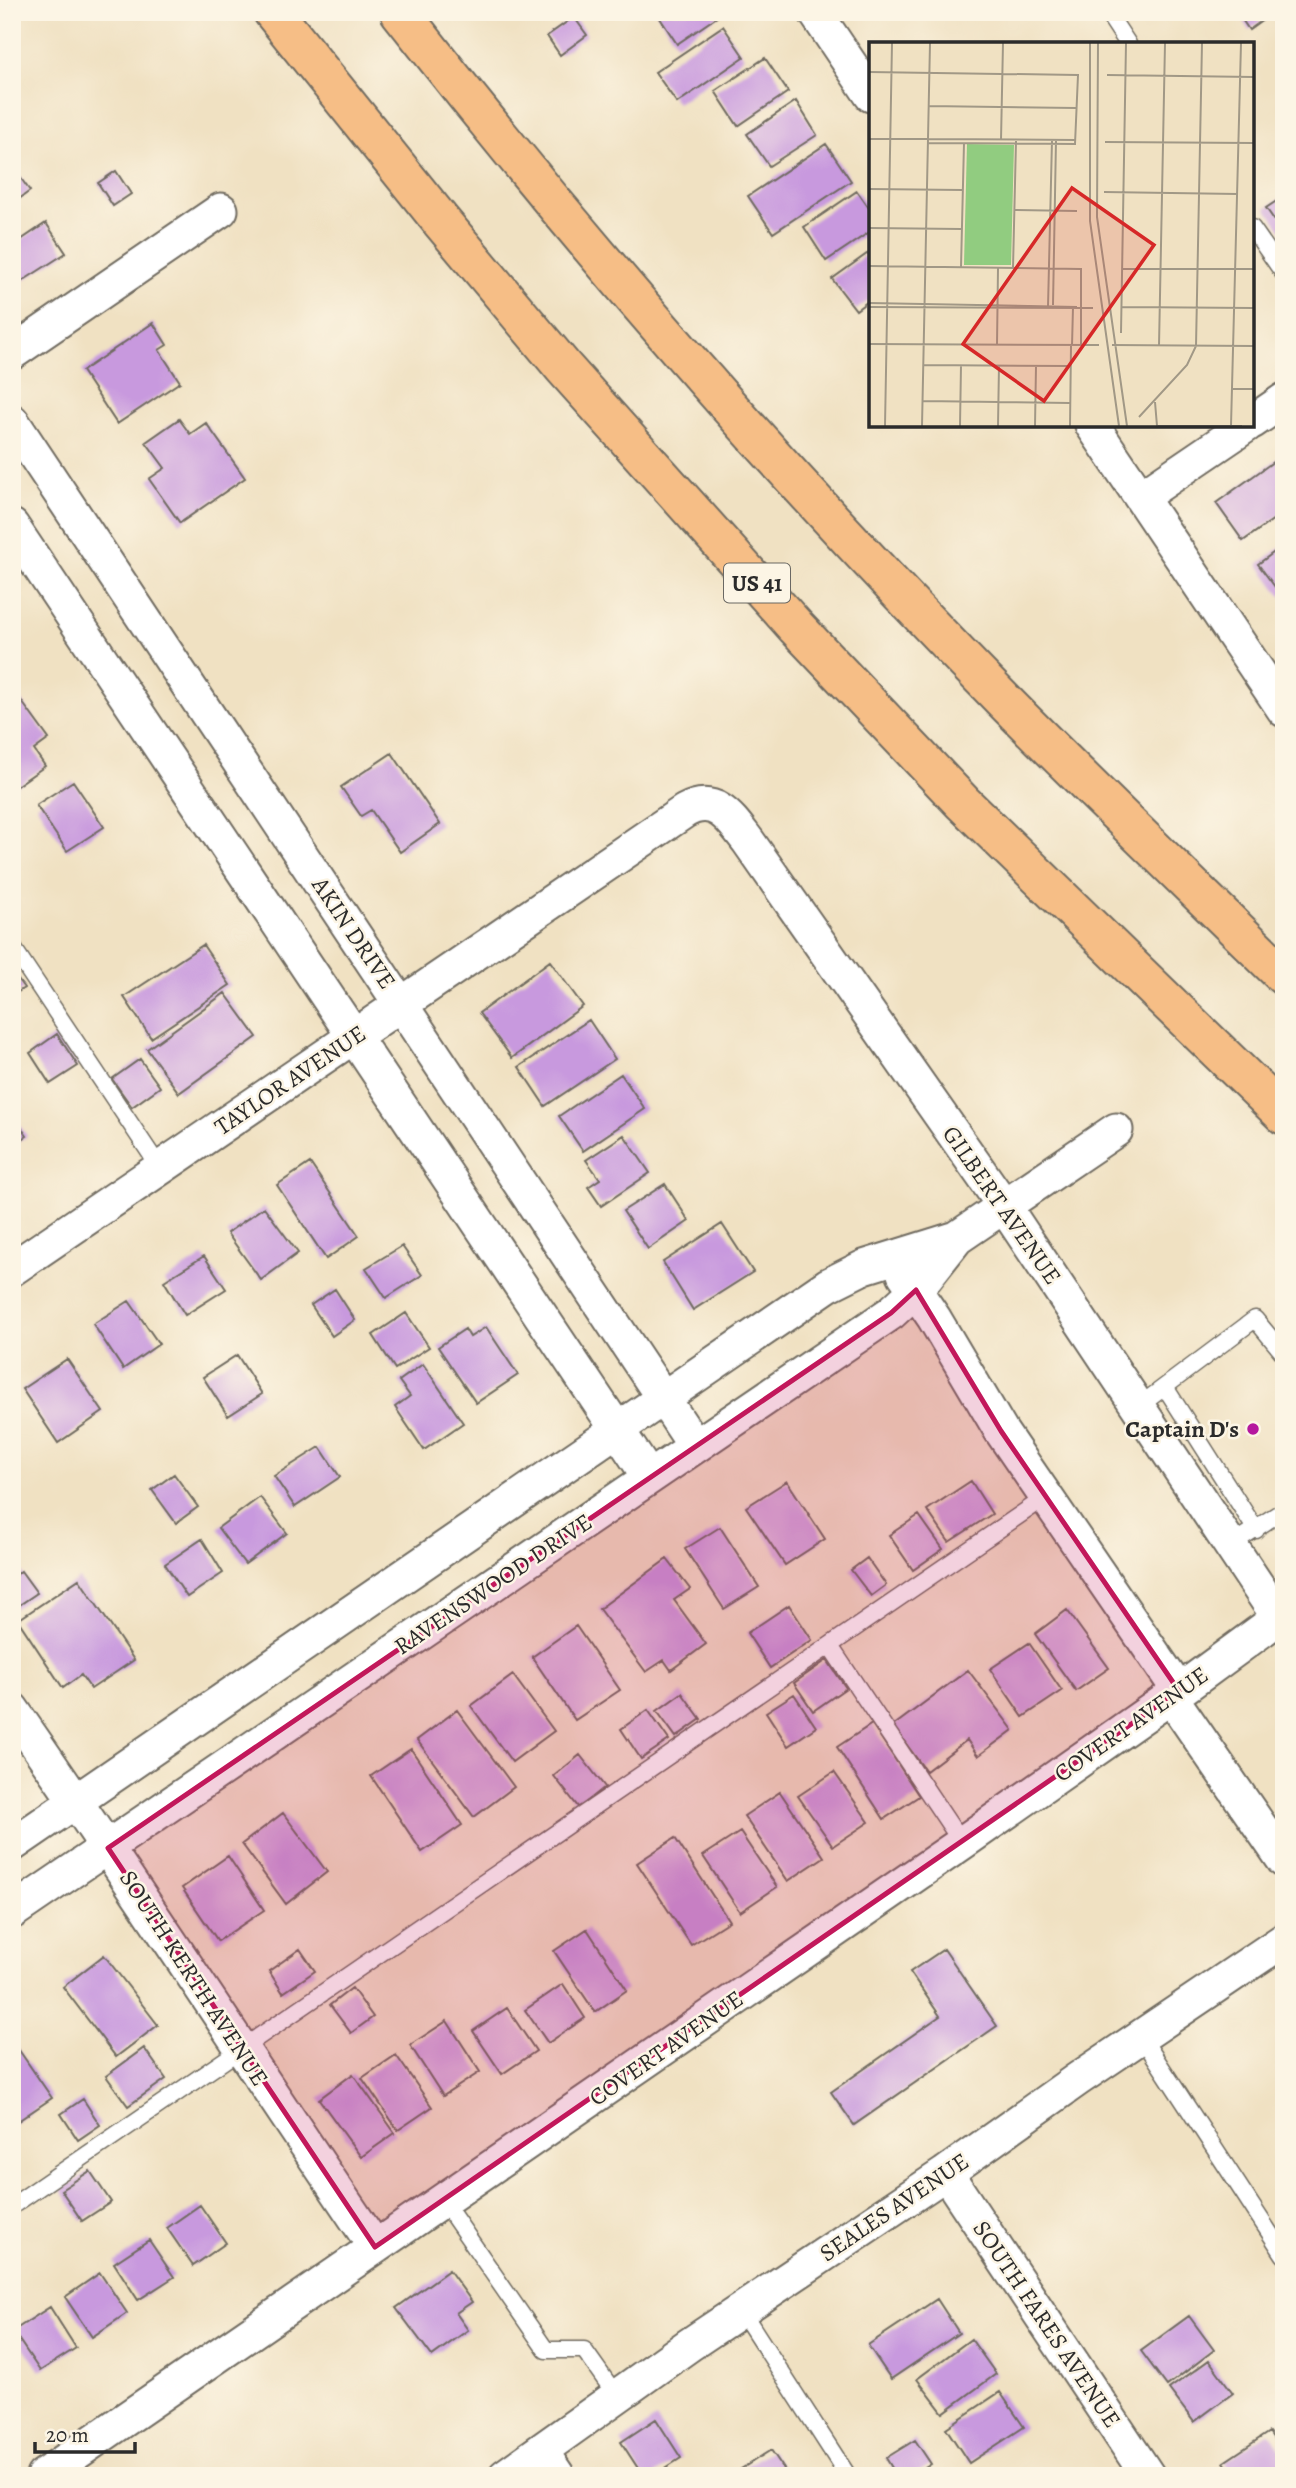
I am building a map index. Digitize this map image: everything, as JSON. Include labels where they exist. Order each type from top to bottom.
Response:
[{"type":"highway","name":"US 41","points":[[273,12],[431,209],[565,368],[796,627],[963,803],[1284,1115]]},
{"type":"highway","points":[[400,12],[485,120],[677,348],[877,568],[1003,700],[1284,976]]},
{"type":"street","points":[[815,12],[869,92]]},
{"type":"street","points":[[12,353],[221,210]]},
{"type":"street","points":[[1254,421],[1284,400]]},
{"type":"street","name":"AKIN DRIVE","points":[[12,421],[695,1446]]},
{"type":"street","points":[[1093,427],[1284,710]]},
{"type":"street","points":[[1141,498],[1244,427]]},
{"type":"street","points":[[12,526],[649,1477]]},
{"type":"street","name":"TAYLOR AVENUE","points":[[12,1269],[685,811],[701,804],[709,805]]},
{"type":"street","name":"GILBERT AVENUE","points":[[709,805],[730,819],[748,841],[1004,1206],[1152,1397],[1243,1537],[1281,1616]]},
{"type":"street","name":"RAVENSWOOD DRIVE","points":[[12,1844],[840,1277],[957,1238],[1116,1130]]},
{"type":"street","name":"RAVENSWOOD DRIVE","points":[[12,1912],[891,1313],[916,1290],[957,1238]]},
{"type":"street","points":[[892,1258],[916,1290],[1001,1431],[1284,1861]]},
{"type":"street","name":"COVERT AVENUE","points":[[43,2476],[962,1843],[1281,1616]]},
{"type":"street","name":"SOUTH KERTH AVENUE","points":[[12,1709],[108,1847],[375,2247]]},
{"type":"street","name":"SEALES AVENUE","points":[[505,2476],[550,2463],[618,2398],[1284,1940]]},
{"type":"street","name":"SOUTH FARES AVENUE","points":[[946,2172],[1148,2476]]},
{"type":"lane","points":[[1107,12],[1127,42]]},
{"type":"lane","points":[[1254,231],[1284,274]]},
{"type":"lane","points":[[12,946],[160,1168]]},
{"type":"lane","points":[[1152,1397],[1255,1319],[1284,1354]]},
{"type":"lane","points":[[12,2206],[1046,1497]]},
{"type":"lane","points":[[1243,1537],[1284,1510]]},
{"type":"lane","points":[[830,1646],[962,1843]]},
{"type":"lane","points":[[1141,2036],[1284,2255]]},
{"type":"lane","points":[[443,2201],[546,2350],[584,2350],[618,2398]]},
{"type":"lane","points":[[741,2311],[848,2476]]},
{"type":"highlighted area","points":[[916,1290],[1001,1431],[1179,1691],[375,2247],[108,1848],[891,1313]]},
{"type":"building","points":[[656,12],[724,12],[677,44]]},
{"type":"building","points":[[1237,12],[1274,12],[1249,30]]},
{"type":"building","points":[[574,17],[587,35],[560,55],[547,36]]},
{"type":"building","points":[[723,26],[744,57],[677,103],[655,72]]},
{"type":"building","points":[[765,58],[788,92],[738,126],[715,91]]},
{"type":"building","points":[[796,101],[817,135],[769,166],[747,134]]},
{"type":"building","points":[[826,144],[851,181],[773,233],[748,196]]},
{"type":"building","points":[[116,171],[131,194],[113,206],[98,183]]},
{"type":"building","points":[[17,173],[30,191],[12,204],[12,177]]},
{"type":"building","points":[[857,191],[869,208],[869,232],[826,261],[804,227]]},
{"type":"building","points":[[1284,196],[1284,234],[1266,208]]},
{"type":"building","points":[[46,223],[66,253],[21,282],[12,270],[12,246]]},
{"type":"building","points":[[869,252],[869,300],[856,310],[832,279]]},
{"type":"building","points":[[153,323],[167,345],[159,350],[180,382],[117,424],[82,371]]},
{"type":"building","points":[[179,419],[190,434],[206,423],[245,478],[180,523],[149,479],[165,468],[146,442]]},
{"type":"building","points":[[1284,454],[1284,512],[1243,541],[1216,503]]},
{"type":"building","points":[[1284,545],[1284,599],[1258,564]]},
{"type":"building","points":[[12,688],[49,739],[34,750],[45,766],[12,789]]},
{"type":"building","points":[[392,753],[440,824],[400,852],[371,810],[361,816],[341,787]]},
{"type":"building","points":[[73,781],[104,827],[67,851],[36,805]]},
{"type":"building","points":[[203,945],[230,985],[151,1038],[124,997]]},
{"type":"building","points":[[550,961],[583,1006],[512,1058],[479,1013]]},
{"type":"building","points":[[12,972],[24,988],[12,996]]},
{"type":"building","points":[[225,993],[257,1037],[179,1093],[147,1049]]},
{"type":"building","points":[[589,1020],[615,1059],[545,1106],[519,1067]]},
{"type":"building","points":[[57,1034],[78,1066],[50,1084],[30,1053]]},
{"type":"building","points":[[140,1059],[160,1087],[132,1107],[112,1079]]},
{"type":"building","points":[[621,1074],[645,1109],[583,1151],[559,1116]]},
{"type":"building","points":[[12,1114],[27,1136],[12,1146]]},
{"type":"building","points":[[624,1135],[650,1173],[601,1206],[588,1187],[600,1179],[586,1160]]},
{"type":"building","points":[[310,1163],[359,1236],[326,1259],[277,1185]]},
{"type":"building","points":[[665,1184],[689,1221],[648,1249],[623,1211]]},
{"type":"building","points":[[264,1207],[298,1253],[261,1280],[227,1233]]},
{"type":"building","points":[[722,1224],[753,1272],[693,1310],[663,1262]]},
{"type":"building","points":[[402,1246],[422,1275],[386,1298],[366,1268]]},
{"type":"building","points":[[204,1256],[226,1289],[185,1315],[164,1281]]},
{"type":"building","points":[[335,1289],[355,1320],[332,1336],[311,1305]]},
{"type":"building","points":[[129,1301],[159,1344],[123,1369],[93,1324]]},
{"type":"building","points":[[406,1313],[429,1347],[395,1369],[373,1335]]},
{"type":"building","points":[[486,1327],[518,1375],[476,1403],[438,1347],[465,1329],[470,1337]]},
{"type":"building","points":[[237,1355],[262,1394],[228,1416],[203,1377]]},
{"type":"building","points":[[67,1359],[103,1412],[58,1443],[22,1389]]},
{"type":"building","points":[[423,1364],[463,1423],[424,1450],[395,1407],[410,1396],[399,1381]]},
{"type":"building","points":[[320,1447],[340,1477],[295,1507],[274,1476]]},
{"type":"building","points":[[174,1474],[198,1507],[176,1523],[152,1490]]},
{"type":"building","points":[[787,1481],[825,1539],[785,1565],[746,1507]]},
{"type":"building","points":[[971,1481],[992,1514],[949,1542],[927,1510]]},
{"type":"building","points":[[260,1497],[287,1533],[245,1564],[218,1528]]},
{"type":"building","points":[[919,1515],[943,1549],[913,1570],[889,1535]]},
{"type":"building","points":[[720,1527],[759,1587],[724,1609],[685,1549]]},
{"type":"building","points":[[202,1539],[223,1573],[187,1597],[165,1564]]},
{"type":"building","points":[[867,1558],[886,1585],[871,1596],[851,1570]]},
{"type":"building","points":[[667,1559],[690,1589],[674,1600],[706,1644],[671,1670],[664,1660],[646,1672],[599,1609]]},
{"type":"building","points":[[21,1571],[37,1593],[12,1610],[12,1578]]},
{"type":"building","points":[[79,1579],[134,1660],[91,1689],[81,1675],[63,1688],[18,1620]]},
{"type":"building","points":[[789,1605],[812,1640],[770,1668],[747,1633]]},
{"type":"building","points":[[1067,1610],[1109,1668],[1076,1691],[1035,1634]]},
{"type":"building","points":[[576,1626],[620,1690],[575,1720],[532,1657]]},
{"type":"building","points":[[1029,1643],[1062,1691],[1023,1717],[990,1669]]},
{"type":"building","points":[[827,1660],[846,1688],[813,1711],[794,1683]]},
{"type":"building","points":[[968,1670],[1013,1730],[978,1756],[967,1740],[926,1771],[893,1726]]},
{"type":"building","points":[[513,1675],[554,1731],[512,1762],[471,1706]]},
{"type":"building","points":[[682,1693],[701,1719],[676,1737],[657,1711]]},
{"type":"building","points":[[794,1694],[816,1727],[788,1746],[766,1712]]},
{"type":"building","points":[[457,1710],[514,1787],[474,1817],[417,1740]]},
{"type":"building","points":[[648,1710],[669,1740],[641,1759],[621,1729]]},
{"type":"building","points":[[872,1724],[919,1796],[884,1819],[837,1747]]},
{"type":"building","points":[[411,1749],[462,1825],[422,1852],[371,1776]]},
{"type":"building","points":[[580,1755],[605,1787],[579,1808],[554,1776]]},
{"type":"building","points":[[834,1772],[869,1822],[833,1846],[798,1796]]},
{"type":"building","points":[[780,1792],[824,1857],[788,1881],[744,1816]]},
{"type":"building","points":[[283,1813],[327,1872],[286,1904],[242,1844]]},
{"type":"building","points":[[740,1832],[777,1887],[740,1912],[703,1856]]},
{"type":"building","points":[[675,1838],[729,1921],[691,1945],[637,1863]]},
{"type":"building","points":[[228,1856],[264,1910],[218,1941],[182,1888]]},
{"type":"building","points":[[587,1929],[627,1990],[595,2012],[554,1951]]},
{"type":"building","points":[[300,1949],[315,1971],[283,1993],[269,1971]]},
{"type":"building","points":[[944,1949],[997,2026],[854,2125],[831,2092],[940,2016],[910,1972]]},
{"type":"building","points":[[104,1955],[158,2025],[116,2057],[63,1987]]},
{"type":"building","points":[[563,1984],[585,2018],[548,2043],[525,2010]]},
{"type":"building","points":[[352,1988],[373,2017],[351,2033],[330,2005]]},
{"type":"building","points":[[507,2008],[536,2051],[502,2074],[473,2031]]},
{"type":"building","points":[[447,2021],[480,2072],[443,2096],[410,2045]]},
{"type":"building","points":[[12,2040],[52,2098],[12,2125]]},
{"type":"building","points":[[144,2048],[166,2079],[128,2106],[106,2076]]},
{"type":"building","points":[[396,2055],[432,2107],[398,2130],[362,2078]]},
{"type":"building","points":[[353,2074],[395,2133],[361,2157],[319,2099]]},
{"type":"building","points":[[83,2099],[100,2125],[78,2140],[61,2114]]},
{"type":"building","points":[[90,2171],[111,2202],[82,2221],[61,2190]]},
{"type":"building","points":[[200,2205],[226,2243],[193,2266],[167,2228]]},
{"type":"building","points":[[149,2240],[174,2277],[138,2300],[114,2263]]},
{"type":"building","points":[[449,2270],[472,2302],[456,2313],[468,2330],[432,2356],[396,2308]]},
{"type":"building","points":[[100,2273],[127,2313],[92,2337],[65,2297]]},
{"type":"building","points":[[937,2299],[959,2333],[891,2379],[868,2345]]},
{"type":"building","points":[[50,2307],[76,2348],[40,2371],[13,2331]]},
{"type":"building","points":[[1189,2316],[1214,2350],[1167,2386],[1141,2351]]},
{"type":"building","points":[[971,2339],[996,2374],[943,2413],[917,2379]]},
{"type":"building","points":[[1209,2360],[1233,2393],[1194,2422],[1169,2389]]},
{"type":"building","points":[[1000,2392],[1024,2427],[969,2463],[946,2428]]},
{"type":"building","points":[[656,2419],[681,2458],[653,2476],[643,2476],[621,2442]]},
{"type":"building","points":[[1269,2432],[1284,2453],[1284,2466],[1269,2476],[1234,2476],[1224,2462]]},
{"type":"building","points":[[915,2440],[931,2464],[913,2476],[897,2476],[886,2458]]},
{"type":"building","points":[[771,2450],[786,2472],[780,2476],[746,2476],[741,2469]]},
{"type":"place","name":"Captain D's","points":[[1253,1429]]}]
